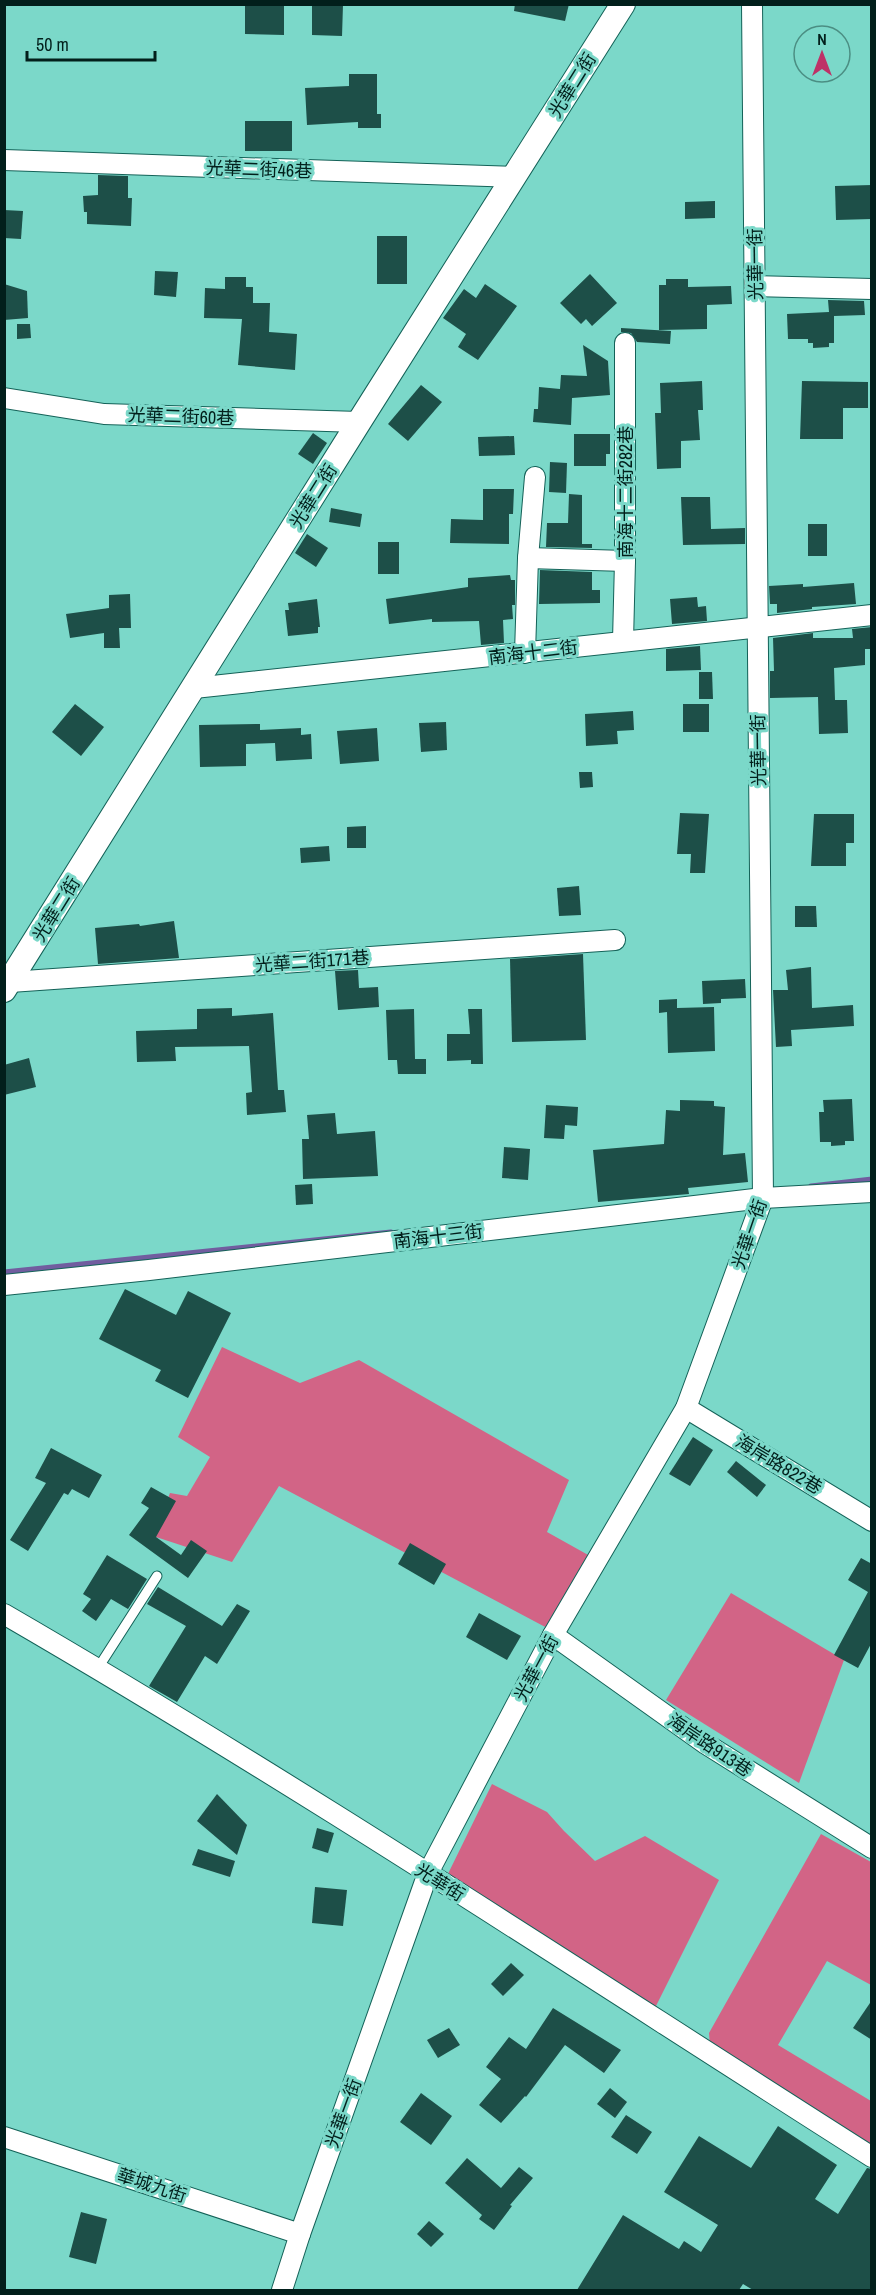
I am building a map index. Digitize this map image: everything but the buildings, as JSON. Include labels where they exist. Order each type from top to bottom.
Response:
[{"type":"street","name":"光華二街","points":[[7,986],[623,4]]},
{"type":"street","name":"光華一街","points":[[282,2290],[428,1873],[553,1635],[686,1408],[764,1198],[752,4]]},
{"type":"street","name":"光華二街46巷","points":[[4,160],[514,177]]},
{"type":"street","points":[[755,286],[872,289]]},
{"type":"street","name":"南海十二街282巷","points":[[623,640],[625,343]]},
{"type":"street","name":"光華二街60巷","points":[[4,398],[104,414],[359,422]]},
{"type":"street","points":[[525,653],[528,558],[534,477]]},
{"type":"street","points":[[528,558],[625,561]]},
{"type":"street","name":"南海十二街","points":[[194,688],[872,615]]},
{"type":"street","name":"光華二街171巷","points":[[7,986],[615,940]]},
{"type":"street","name":"南海十三街","points":[[4,1285],[764,1198],[866,1196]]},
{"type":"street","name":"海岸路822巷","points":[[686,1408],[872,1521]]},
{"type":"street","name":"光華街","points":[[4,1614],[98,1668],[428,1873],[872,2157]]},
{"type":"street","name":"海岸路913巷","points":[[553,1635],[706,1744],[872,1848]]},
{"type":"street","name":"華城九街","points":[[4,2137],[300,2234]]},
{"type":"lane","points":[[98,1668],[157,1576]]},
{"type":"shaded area","points":[[222,1347],[300,1383],[359,1360],[569,1480],[547,1532],[590,1556],[549,1629],[279,1486],[232,1562],[153,1536],[170,1493],[187,1496],[210,1457],[178,1437]]},
{"type":"shaded area","points":[[731,1593],[844,1660],[799,1783],[666,1700]]},
{"type":"shaded area","points":[[492,1784],[547,1812],[595,1861],[645,1836],[719,1880],[653,2012],[443,1884]]},
{"type":"shaded area","points":[[821,1834],[871,1862],[871,1985],[827,1961],[778,2045],[871,2101],[871,2154],[710,2047],[709,2033]]},
{"type":"waterway","points":[[811,1186],[872,1179]]},
{"type":"waterway","points":[[4,1272],[391,1232]]}]
